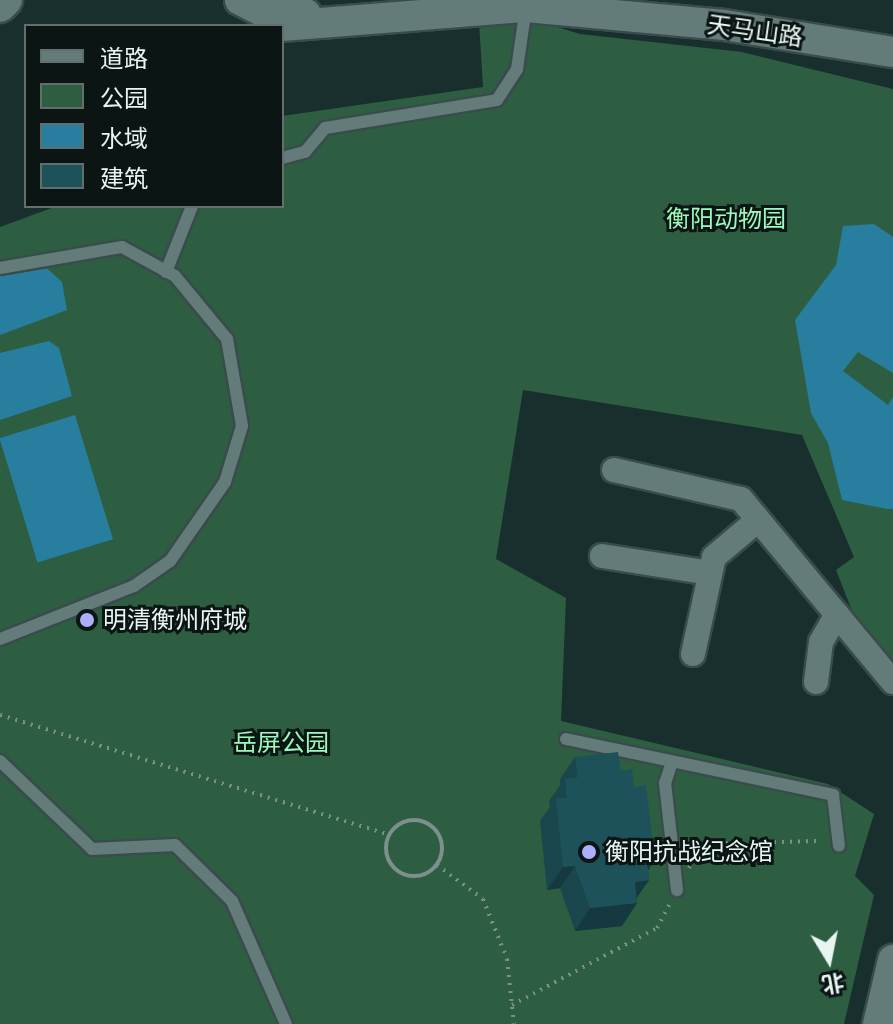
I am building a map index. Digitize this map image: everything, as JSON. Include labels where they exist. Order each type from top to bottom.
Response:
[{"type":"street","points":[[0,7],[7,0]]},
{"type":"street","name":"天马山路","points":[[222,0],[280,17],[526,7],[724,25],[893,52]]},
{"type":"street","name":"天马山路","points":[[240,0],[280,17],[480,0]]},
{"type":"street","name":"天马山路","points":[[579,0],[725,12],[893,40]]},
{"type":"street","points":[[614,470],[741,499],[893,682]]},
{"type":"street","points":[[693,654],[714,557],[758,520]]},
{"type":"street","points":[[602,556],[710,573]]},
{"type":"street","points":[[816,682],[821,642],[837,614]]},
{"type":"street","points":[[878,1024],[893,960]]},
{"type":"street","points":[[887,1024],[893,999]]},
{"type":"lane","points":[[284,157],[305,152],[325,128],[497,100],[517,69],[526,7]]},
{"type":"lane","points":[[166,272],[191,208]]},
{"type":"lane","points":[[0,268],[122,247],[166,272],[227,339],[242,426],[225,482],[170,561],[134,586],[0,639]]},
{"type":"lane","points":[[566,739],[833,795],[839,846]]},
{"type":"lane","points":[[0,761],[92,849],[175,845],[232,901],[286,1024]]},
{"type":"lane","points":[[672,762],[665,783],[677,890]]},
{"type":"path","points":[[0,715],[389,835]]},
{"type":"path","points":[[402,822],[429,824],[442,847],[437,865],[412,877],[395,870],[385,853],[389,835],[402,822]]},
{"type":"path","points":[[512,1005],[657,928],[702,844],[816,841]]},
{"type":"path","points":[[437,865],[483,899],[507,959],[514,1024]]},
{"type":"green space","name":"岳屏公园","points":[[537,21],[580,34],[742,52],[893,89],[893,663],[860,631],[836,570],[854,557],[802,435],[523,390],[496,559],[566,598],[561,721],[828,784],[874,814],[855,876],[874,895],[844,1024],[0,1024],[0,227],[52,208],[284,208],[284,116],[483,87],[479,22]]},
{"type":"water","points":[[874,224],[893,237],[893,373],[858,352],[843,371],[888,405],[893,397],[893,509],[842,500],[828,443],[811,413],[795,320],[836,265],[843,226]]},
{"type":"water","points":[[41,263],[62,282],[67,310],[0,335],[0,271]]},
{"type":"water","points":[[49,341],[59,348],[72,396],[0,420],[0,353]]},
{"type":"water","points":[[75,415],[113,539],[37,562],[0,438]]},
{"type":"building","name":"衡阳抗战纪念馆","points":[[618,752],[621,771],[632,769],[634,787],[646,785],[655,860],[647,861],[649,880],[635,882],[637,903],[590,908],[575,866],[563,867],[556,798],[567,798],[565,779],[578,777],[575,757]]},
{"type":"place","name":"明清衡州府城","points":[[87,620]]},
{"type":"place","name":"衡阳抗战纪念馆","points":[[589,852]]},
{"type":"park label","name":"衡阳动物园","points":[[726,219]]}]
